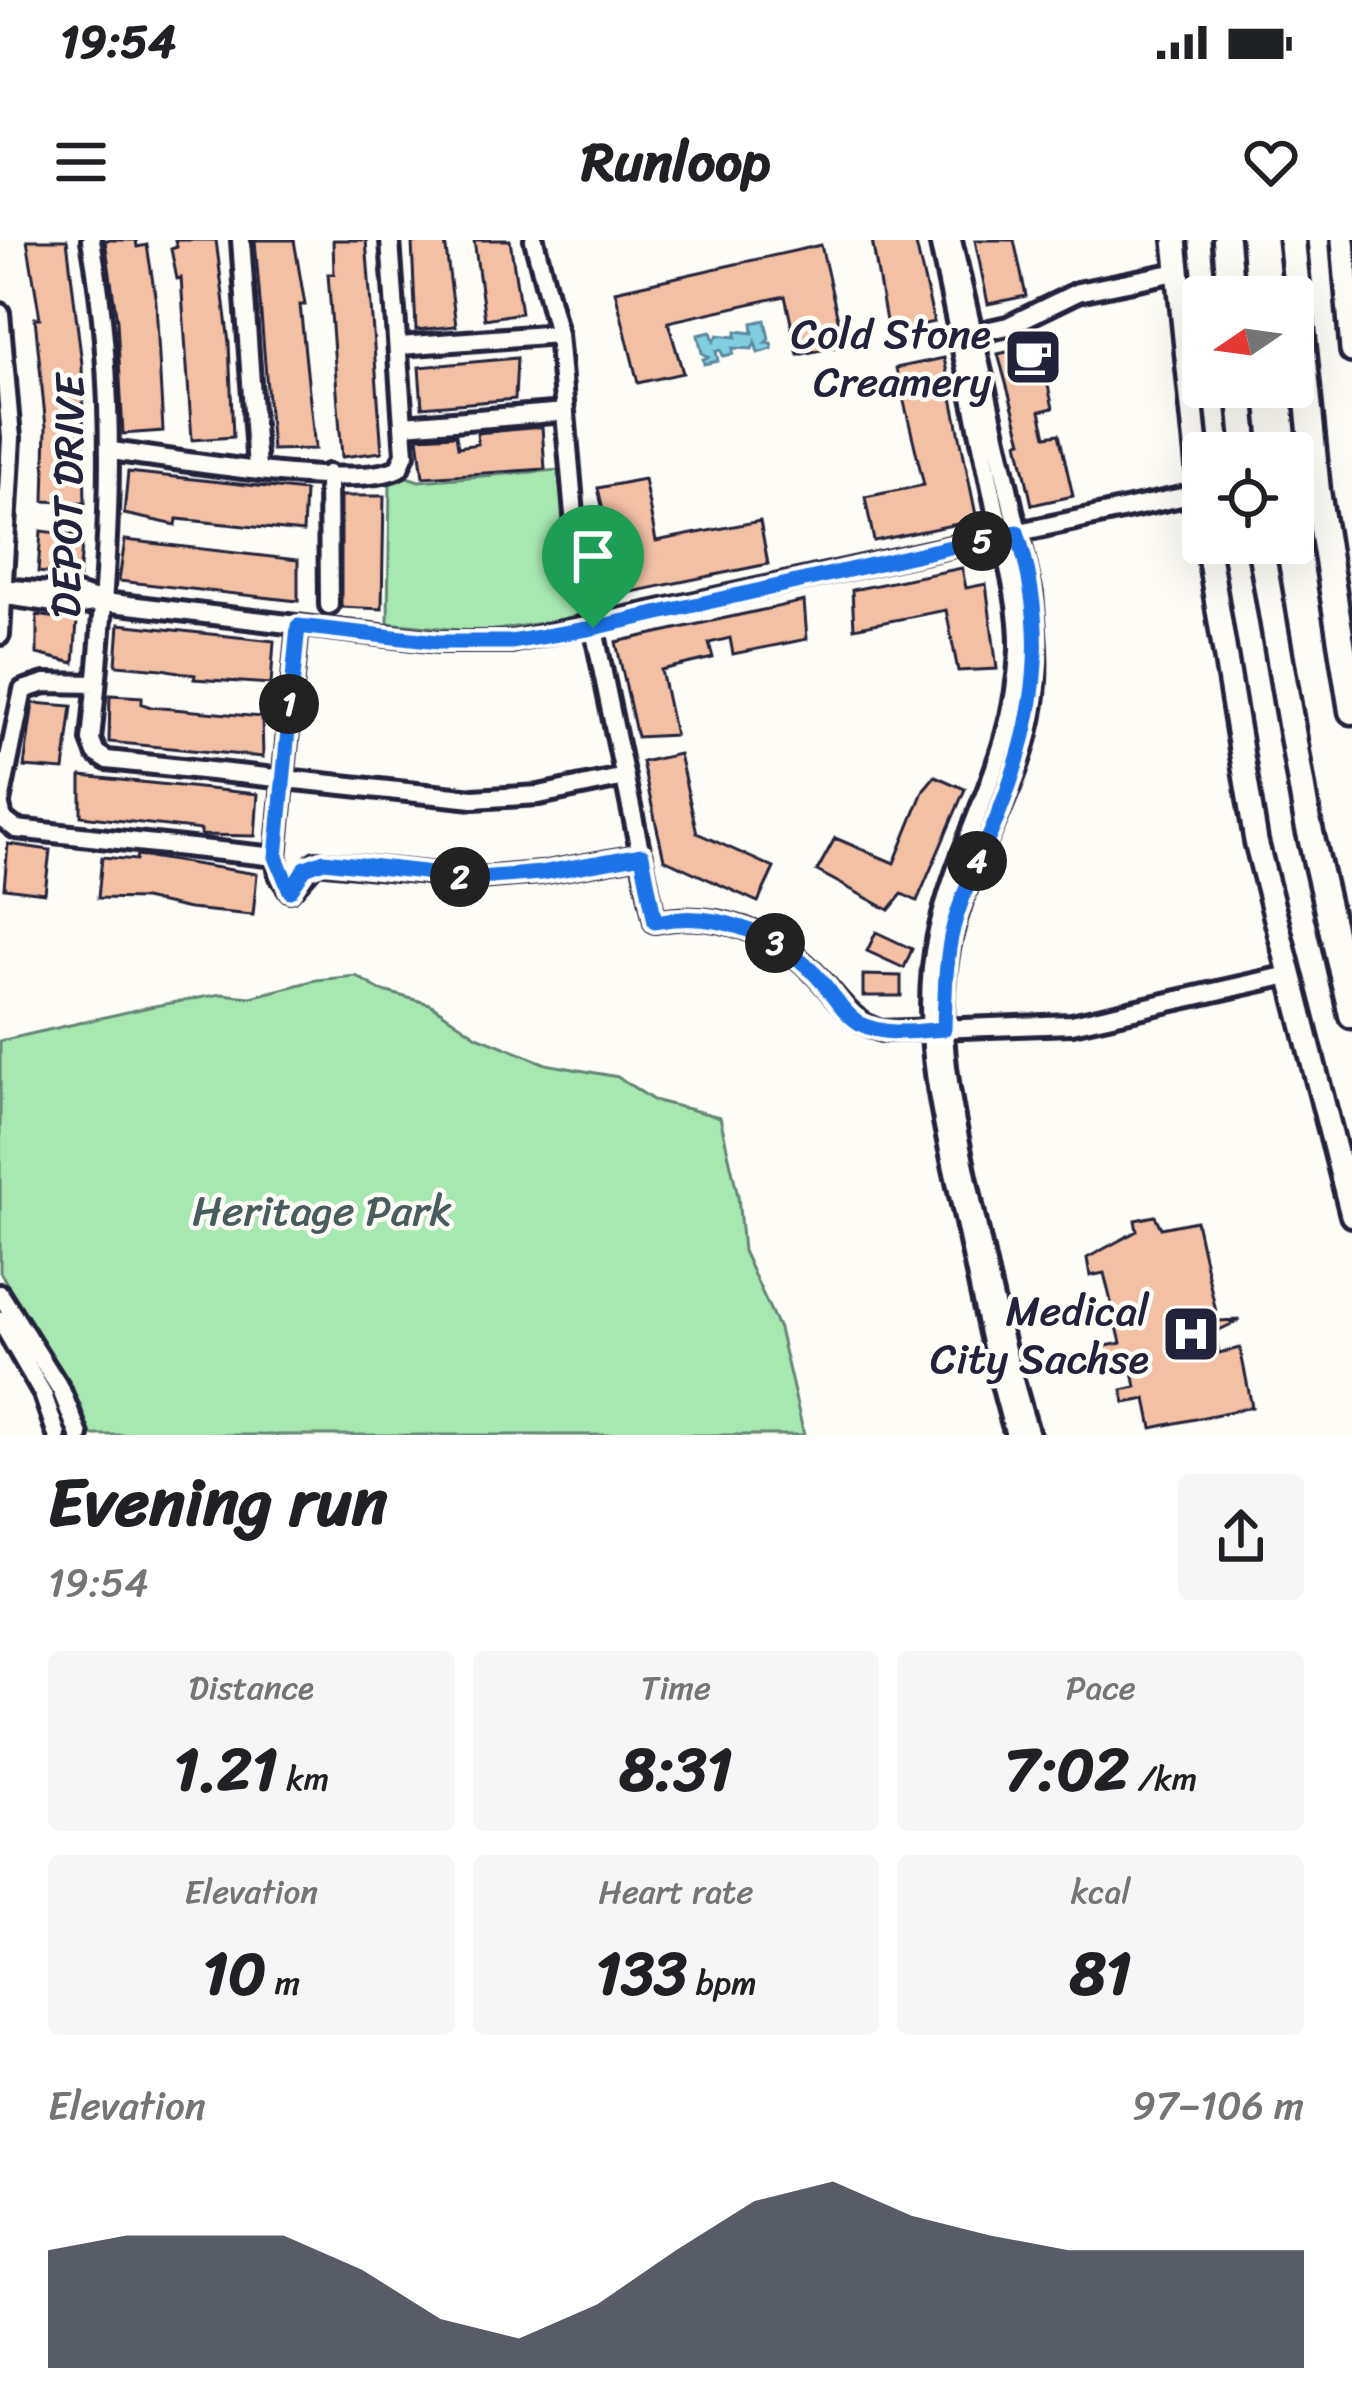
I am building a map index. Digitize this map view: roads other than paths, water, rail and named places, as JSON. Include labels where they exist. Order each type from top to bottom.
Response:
[{"type":"highway","points":[[1226,240],[1229,276]]},
{"type":"highway","points":[[1292,240],[1318,491],[1352,711]]},
{"type":"highway","points":[[1264,564],[1308,824],[1352,1016]]},
{"type":"main road","points":[[1175,240],[1194,432]]},
{"type":"main road","points":[[1343,240],[1352,351]]},
{"type":"main road","points":[[1210,564],[1256,841],[1352,1215]]},
{"type":"street","name":"DEPOT DRIVE","points":[[91,240],[111,451],[91,740],[96,753],[107,760],[282,778]]},
{"type":"street","points":[[241,240],[257,468]]},
{"type":"street","points":[[111,451],[328,474],[384,474],[399,468],[405,454],[404,424],[390,240]]},
{"type":"street","points":[[534,240],[558,334],[570,499],[655,922],[697,917],[744,928],[810,969],[857,1022],[881,1031],[1097,1020],[1288,975]]},
{"type":"street","points":[[939,240],[966,335],[1010,534],[1032,594],[1034,705],[1019,760],[970,876],[951,937],[933,1061],[984,1318],[1015,1435]]},
{"type":"street","points":[[952,240],[966,335]]},
{"type":"street","points":[[966,335],[1008,326],[1078,292],[1177,272]]},
{"type":"street","points":[[0,314],[4,392],[0,634]]},
{"type":"street","points":[[400,346],[558,334]]},
{"type":"street","points":[[404,424],[565,412]]},
{"type":"street","points":[[328,474],[329,605]]},
{"type":"street","points":[[2,592],[75,606],[104,602],[476,643],[593,628],[1010,534],[1182,507]]},
{"type":"street","points":[[298,626],[276,857],[290,891],[305,868],[324,861],[478,878],[541,873],[642,855]]},
{"type":"street","points":[[96,684],[45,683],[23,690],[1,809],[16,829],[276,857]]},
{"type":"street","points":[[282,778],[472,800],[539,795],[625,777]]},
{"type":"street","points":[[938,1029],[1008,1365],[1030,1435]]},
{"type":"street","points":[[0,1294],[61,1390],[79,1435]]},
{"type":"street","points":[[0,1320],[43,1394],[57,1435]]},
{"type":"water","points":[[765,320],[769,339],[765,343],[771,343],[772,349],[758,353],[755,342],[752,349],[733,348],[733,354],[723,356],[721,350],[716,351],[718,361],[704,364],[708,357],[702,353],[698,335],[711,332],[714,341],[718,335],[736,337],[736,331],[753,333],[752,323]]},
{"type":"place","name":"Cold Stone Creamery","points":[[1033,357]]},
{"type":"place","name":"Medical City Sachse","points":[[1191,1334]]},
{"type":"park label","name":"Heritage Park","points":[[322,1210]]}]
